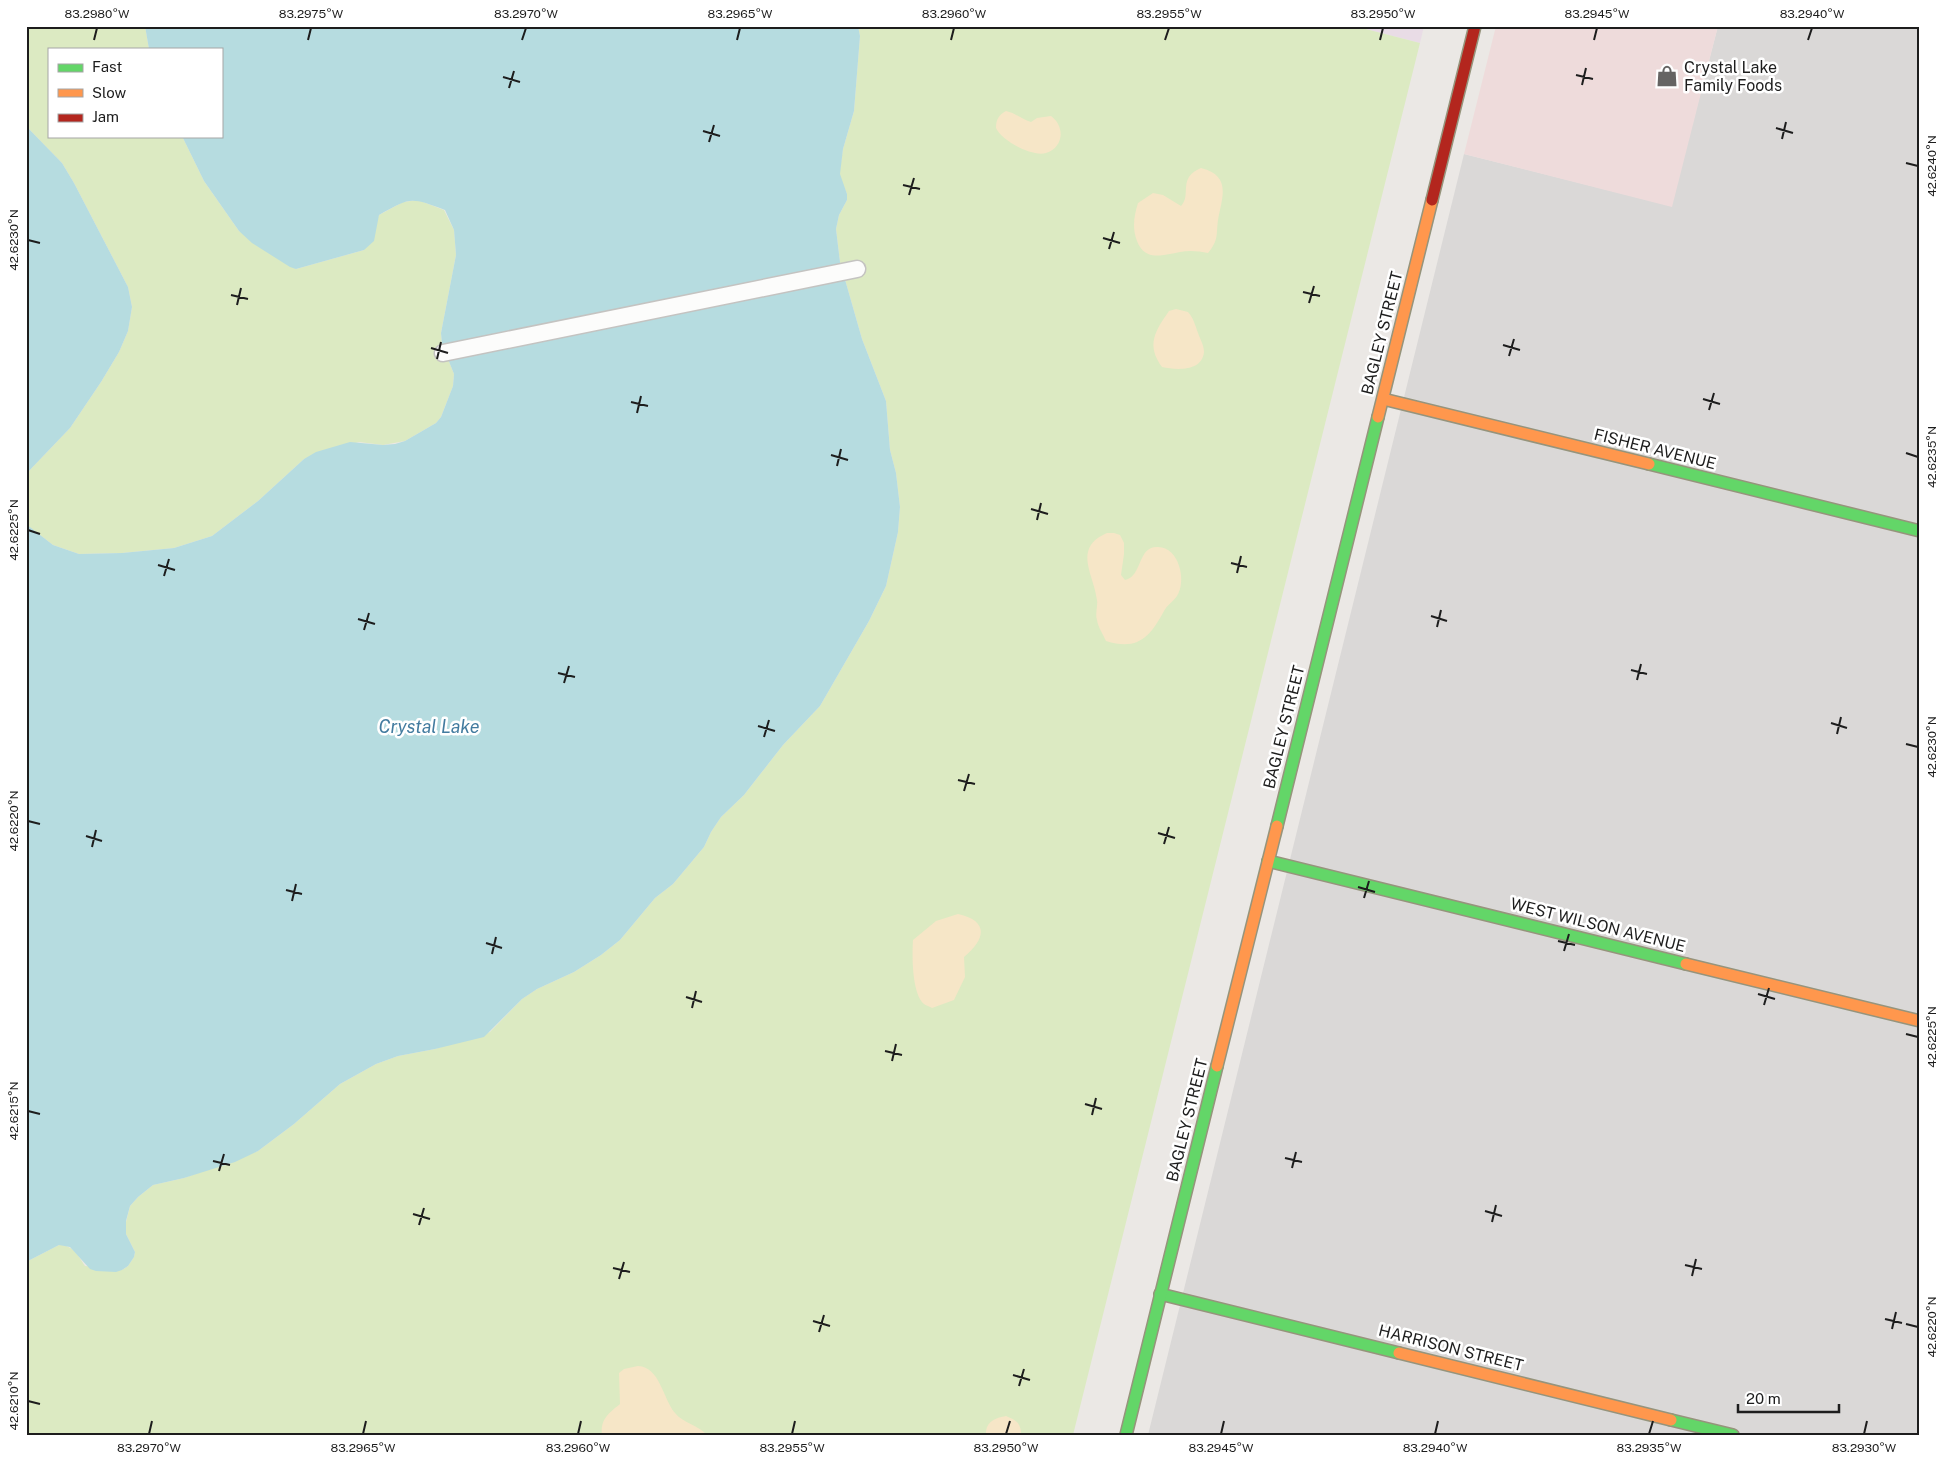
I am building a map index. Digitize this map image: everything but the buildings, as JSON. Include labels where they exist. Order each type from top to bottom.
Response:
[{"type":"street","name":"BAGLEY STREET","points":[[1126,1435],[1475,26]]},
{"type":"street","name":"FISHER AVENUE","points":[[1382,399],[1920,531]]},
{"type":"street","name":"WEST WILSON AVENUE","points":[[1268,860],[1920,1021]]},
{"type":"street","name":"HARRISON STREET","points":[[1160,1294],[1734,1435]]},
{"type":"lane","points":[[443,353],[857,269]]},
{"type":"shaded area","points":[[1354,26],[1424,26],[1420,43]]},
{"type":"shaded area","points":[[1496,26],[1718,26],[1672,207],[1464,154]]},
{"type":"shaded area","points":[[1718,26],[1920,26],[1920,1435],[1148,1435],[1464,154],[1671,206]]},
{"type":"green space","points":[[26,26],[145,26],[149,48],[48,48],[48,138],[183,138],[204,181],[239,231],[296,269],[364,250],[379,215],[403,202],[418,200],[444,210],[454,230],[456,255],[441,333],[442,344],[454,374],[453,386],[441,417],[436,423],[405,441],[383,445],[359,442],[304,459],[258,501],[212,536],[174,548],[122,553],[79,554],[53,545],[26,524],[26,474],[70,428],[101,382],[119,352],[128,331],[132,307],[128,287],[74,183],[62,163],[26,126]]},
{"type":"green space","points":[[858,26],[1354,26],[1420,43],[1073,1435],[26,1435],[26,1262],[59,1245],[64,1245],[72,1249],[85,1266],[122,1270],[128,1266],[135,1252],[126,1234],[126,1222],[130,1206],[153,1185],[184,1178],[258,1151],[294,1124],[340,1084],[376,1064],[398,1056],[435,1049],[490,1032],[522,999],[537,989],[574,972],[601,955],[620,940],[655,898],[673,884],[704,847],[721,817],[744,795],[783,745],[820,706],[869,621],[886,586],[898,532],[900,507],[896,473],[890,450],[886,401],[862,339],[840,262],[836,229],[839,215],[847,200],[847,194],[839,175],[843,149],[854,111],[860,36]]},
{"type":"sand","points":[[1006,111],[1031,122],[1037,118],[1051,116],[1059,126],[1060,131],[1059,142],[1056,147],[1046,153],[1033,153],[1018,147],[1004,138],[996,128],[998,118]]},
{"type":"sand","points":[[1201,168],[1217,176],[1223,188],[1216,237],[1212,248],[1208,253],[1187,251],[1155,256],[1145,252],[1140,248],[1134,231],[1138,203],[1153,193],[1163,195],[1181,206],[1184,202],[1189,177]]},
{"type":"sand","points":[[1176,309],[1188,312],[1190,315],[1204,352],[1199,363],[1181,369],[1162,367],[1154,352],[1153,345],[1160,325],[1169,311]]},
{"type":"sand","points":[[1107,533],[1120,535],[1124,543],[1121,575],[1125,580],[1135,573],[1143,556],[1151,548],[1165,548],[1176,559],[1179,566],[1181,582],[1177,596],[1165,609],[1148,635],[1135,643],[1117,644],[1106,641],[1099,628],[1096,615],[1097,600],[1088,562],[1088,554],[1090,546],[1096,539]]},
{"type":"sand","points":[[958,914],[975,921],[981,932],[980,938],[964,957],[965,977],[954,1000],[932,1008],[922,1002],[916,989],[914,981],[913,940],[936,921]]},
{"type":"sand","points":[[638,1366],[651,1372],[656,1378],[671,1407],[678,1416],[707,1435],[602,1435],[604,1421],[620,1404],[619,1373],[624,1369]]},
{"type":"sand","points":[[1006,1416],[1017,1422],[1021,1435],[986,1435],[987,1427],[992,1421]]},
{"type":"water","name":"Crystal Lake","points":[[145,26],[858,26],[860,36],[854,111],[843,149],[840,174],[847,194],[847,200],[839,215],[836,229],[840,262],[862,339],[886,401],[890,450],[896,473],[900,507],[898,532],[886,586],[869,621],[820,706],[783,745],[744,795],[721,817],[704,847],[673,884],[655,898],[620,940],[574,972],[537,989],[522,999],[484,1037],[398,1056],[376,1064],[340,1084],[294,1124],[258,1151],[235,1162],[184,1178],[153,1185],[130,1206],[126,1221],[126,1234],[135,1252],[134,1257],[128,1266],[116,1272],[90,1269],[70,1247],[59,1245],[26,1262],[26,524],[53,545],[79,554],[122,553],[174,548],[212,536],[258,501],[304,459],[316,452],[350,442],[383,445],[395,444],[405,441],[436,423],[441,417],[453,386],[454,374],[442,344],[441,333],[456,255],[454,230],[445,210],[417,201],[405,202],[379,215],[374,241],[364,250],[296,269],[290,267],[252,243],[239,231],[204,181],[183,138],[222,138],[222,48],[149,48]]},
{"type":"water","points":[[26,126],[62,163],[74,183],[128,287],[132,307],[128,331],[119,352],[101,382],[70,428],[26,474]]},
{"type":"traffic: fast","points":[[1277,826],[1378,417]]},
{"type":"traffic: fast","points":[[1649,464],[1920,531]]},
{"type":"traffic: fast","points":[[1268,861],[1686,964]]},
{"type":"traffic: fast","points":[[1126,1435],[1217,1066]]},
{"type":"traffic: fast","points":[[1160,1294],[1399,1353]]},
{"type":"traffic: fast","points":[[1671,1420],[1733,1435]]},
{"type":"traffic: slow","points":[[1378,417],[1432,200]]},
{"type":"traffic: slow","points":[[1383,399],[1649,464]]},
{"type":"traffic: slow","points":[[1217,1066],[1277,826]]},
{"type":"traffic: slow","points":[[1686,964],[1920,1021]]},
{"type":"traffic: slow","points":[[1399,1353],[1671,1420]]},
{"type":"traffic: jam","points":[[1432,200],[1475,26]]},
{"type":"place","name":"Crystal Lake Family Foods","points":[[1667,76]]}]
